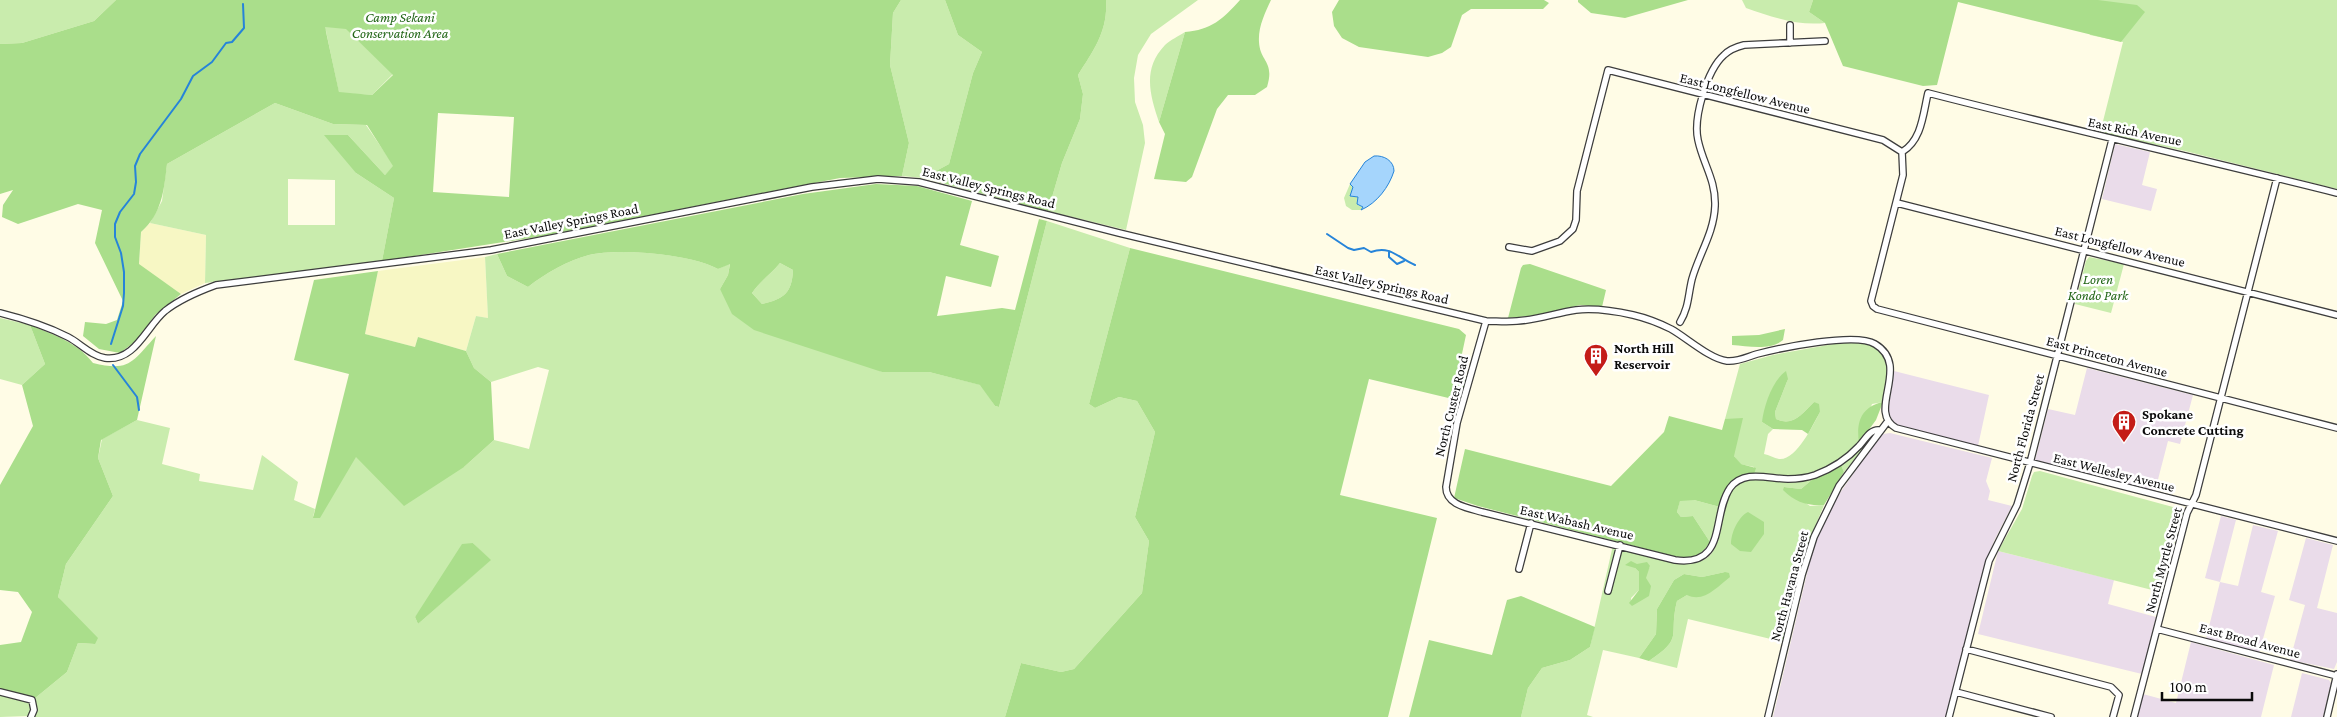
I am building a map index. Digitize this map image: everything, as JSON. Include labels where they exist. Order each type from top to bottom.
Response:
[{"type":"street","points":[[1790,25],[1790,43]]},
{"type":"street","points":[[1680,322],[1688,306],[1692,279],[1710,237],[1715,207],[1712,176],[1698,135],[1698,118],[1704,96],[1717,64],[1732,49],[1744,45],[1825,41]]},
{"type":"street","name":"East Longfellow Avenue","points":[[1509,247],[1532,251],[1560,241],[1573,229],[1576,220],[1577,191],[1608,70],[1704,96],[1883,140],[1902,152]]},
{"type":"street","name":"East Rich Avenue","points":[[1902,152],[1911,147],[1916,139],[1928,93],[2112,140],[2167,150],[2337,193]]},
{"type":"street","name":"North Florida Street","points":[[1949,717],[1989,561],[2017,504],[2030,463],[2112,140]]},
{"type":"street","points":[[1897,202],[1904,174],[1902,152]]},
{"type":"street","name":"North Myrtle Street","points":[[2134,717],[2187,513],[2196,495],[2222,398],[2277,178]]},
{"type":"street","name":"East Valley Springs Road","points":[[0,313],[35,322],[70,338],[103,358],[114,358],[125,354],[136,346],[164,312],[191,294],[216,285],[491,250],[812,187],[878,179],[919,182],[1119,234],[1486,321],[1515,322],[1579,310],[1617,312],[1650,320],[1672,330],[1715,357],[1726,361],[1740,360],[1779,349],[1848,339],[1864,340],[1880,347],[1889,362],[1890,379],[1884,409],[1888,422]]},
{"type":"street","name":"East Longfellow Avenue","points":[[1897,202],[2337,315]]},
{"type":"street","name":"East Princeton Avenue","points":[[1897,202],[1871,301],[1872,306],[1877,309],[2337,428]]},
{"type":"street","name":"North Custer Road","points":[[1448,498],[1446,487],[1456,431],[1486,321]]},
{"type":"street","name":"North Havana Street","points":[[1768,717],[1802,575],[1814,537],[1836,491],[1879,430],[1888,422]]},
{"type":"street","name":"East Wellesley Avenue","points":[[1888,422],[1906,432],[2337,541]]},
{"type":"street","name":"East Wabash Avenue","points":[[1448,498],[1453,502],[1473,509],[1675,560],[1690,561],[1702,557],[1714,542],[1725,498],[1730,488],[1738,480],[1747,477],[1789,479],[1813,476],[1841,462],[1856,450],[1872,431],[1879,430]]},
{"type":"street","points":[[1519,569],[1531,523]]},
{"type":"street","points":[[1608,591],[1620,545]]},
{"type":"street","name":"East Broad Avenue","points":[[2157,629],[2337,675]]},
{"type":"street","points":[[1966,649],[2111,687],[2119,695],[2113,717]]},
{"type":"street","points":[[2327,717],[2337,675]]},
{"type":"street","points":[[0,692],[32,700],[34,710],[31,717]]},
{"type":"street","points":[[1956,692],[2051,717]]},
{"type":"shaded area","points":[[2115,144],[2150,152],[2142,185],[2157,189],[2151,211],[2102,199]]},
{"type":"shaded area","points":[[2087,368],[2193,395],[2180,444],[2168,441],[2155,491],[2035,460],[2048,409],[2075,415]]},
{"type":"shaded area","points":[[1894,371],[1989,395],[1978,446],[1901,427],[1894,423],[1888,412]]},
{"type":"shaded area","points":[[1890,433],[1992,458],[1986,481],[1990,491],[1988,500],[2012,506],[1994,541],[1986,563],[1946,717],[1773,717],[1814,544],[1829,509],[1877,439],[1883,434]]},
{"type":"shaded area","points":[[2221,516],[2236,520],[2220,582],[2205,578]]},
{"type":"shaded area","points":[[2253,525],[2278,531],[2261,592],[2275,596],[2259,653],[2206,639],[2220,582],[2238,586]]},
{"type":"shaded area","points":[[2306,538],[2333,545],[2317,608],[2337,613],[2337,662],[2334,669],[2290,660],[2305,605],[2289,600]]},
{"type":"shaded area","points":[[1998,551],[2114,580],[2108,604],[2156,617],[2142,674],[1978,634]]},
{"type":"shaded area","points":[[2191,642],[2274,665],[2261,717],[2137,717],[2143,694],[2176,703]]},
{"type":"shaded area","points":[[2302,673],[2329,680],[2331,683],[2323,717],[2291,717]]},
{"type":"green space","points":[[0,0],[116,0],[94,21],[22,43],[0,44]]},
{"type":"green space","name":"Camp Sekani Conservation Area","points":[[116,0],[901,0],[893,13],[890,65],[909,143],[902,176],[840,178],[543,236],[382,261],[394,198],[356,173],[324,135],[348,135],[385,175],[393,166],[367,125],[333,124],[275,103],[167,164],[163,192],[158,209],[141,232],[139,264],[181,294],[155,315],[137,340],[120,353],[99,349],[83,336],[85,322],[106,324],[117,320],[123,301],[95,243],[102,210],[78,204],[18,224],[2,217],[3,205],[13,190],[0,194],[0,44],[22,43],[94,21]],"holes":[[[325,27],[346,29],[393,75],[372,95],[339,92]],[[438,113],[514,117],[509,197],[433,192]]]},
{"type":"green space","points":[[272,0],[433,0],[357,39],[393,74],[372,95],[339,93],[326,31]]},
{"type":"green space","points":[[901,0],[945,0],[958,35],[982,52],[973,73],[949,164],[923,178],[902,176],[909,143],[890,65],[893,13]]},
{"type":"green space","points":[[945,0],[1106,0],[1105,21],[1099,40],[1078,75],[1083,94],[1080,119],[1062,163],[1048,211],[923,178],[949,164],[973,73],[982,52],[958,35]]},
{"type":"green space","points":[[1106,0],[1198,0],[1151,34],[1138,55],[1134,78],[1135,102],[1143,125],[1145,143],[1126,230],[1048,211],[1062,163],[1080,119],[1083,94],[1078,75],[1099,40],[1105,21]]},
{"type":"green space","points":[[1240,0],[1271,0],[1262,20],[1259,36],[1260,49],[1269,72],[1267,87],[1255,95],[1228,95],[1217,109],[1192,177],[1186,182],[1154,179],[1165,134],[1159,122],[1185,32],[1202,29],[1216,22]]},
{"type":"green space","points":[[1339,0],[1544,0],[1549,3],[1543,9],[1471,9],[1462,15],[1451,47],[1442,53],[1428,57],[1359,47],[1342,38],[1334,26],[1332,12]]},
{"type":"green space","points":[[1578,0],[1688,0],[1625,18],[1591,13]]},
{"type":"green space","points":[[1742,0],[1813,0],[1809,12],[1825,23],[1795,22],[1775,17],[1746,8]]},
{"type":"green space","points":[[1813,0],[2098,0],[2137,5],[2145,12],[2121,42],[1958,2],[1937,85],[1923,86],[1843,66],[1825,23],[1809,12]]},
{"type":"green space","points":[[2077,0],[2337,0],[2337,189],[2185,151],[2100,133],[2123,42],[2090,35]]},
{"type":"green space","points":[[1185,32],[1159,122],[1151,92],[1150,82],[1153,63],[1165,45]]},
{"type":"green space","points":[[275,103],[333,124],[366,125],[394,166],[385,175],[348,135],[356,173],[394,198],[382,261],[205,283],[206,235],[150,223],[162,201],[167,164]],"holes":[[[288,179],[335,180],[335,225],[288,225]]]},
{"type":"green space","points":[[876,184],[917,186],[972,201],[960,245],[999,256],[991,287],[946,276],[937,316],[1002,308],[1015,310],[1039,219],[1047,221],[999,407],[995,406],[980,385],[929,372],[882,372],[754,330],[732,314],[720,289],[728,275],[730,264],[718,269],[673,256],[636,252],[602,253],[589,255],[565,264],[549,272],[528,287],[507,276],[497,254],[803,194]],"holes":[[[780,263],[793,270],[789,290],[776,300],[762,304],[752,293]]]},
{"type":"green space","points":[[1350,184],[1353,188],[1351,196],[1358,197],[1358,205],[1363,207],[1361,210],[1352,210],[1346,206],[1344,198]]},
{"type":"green space","points":[[1047,221],[1130,248],[1089,404],[1095,408],[1119,397],[1137,401],[1155,432],[1135,517],[1149,541],[1142,593],[1074,669],[1061,672],[1021,663],[1005,717],[33,717],[34,699],[67,672],[78,643],[94,644],[58,597],[66,564],[113,496],[98,458],[102,439],[137,420],[170,428],[162,464],[200,474],[199,481],[253,490],[262,455],[298,482],[294,500],[315,509],[313,517],[356,456],[464,467],[494,440],[529,449],[549,370],[538,367],[491,382],[474,368],[466,351],[476,316],[488,318],[485,257],[497,254],[507,276],[528,287],[549,272],[565,264],[589,255],[602,253],[636,252],[674,256],[718,269],[730,263],[728,275],[720,289],[882,372],[929,372],[981,385],[995,406],[999,407]],"holes":[[[473,543],[490,560],[418,624],[415,617]]]},
{"type":"green space","points":[[150,223],[206,235],[205,283],[181,294],[139,265],[141,232]]},
{"type":"green space","points":[[1130,248],[1459,329],[1466,335],[1460,363],[1467,378],[1461,401],[1369,379],[1340,495],[1437,518],[1388,717],[1005,717],[1021,663],[1061,672],[1074,669],[1142,593],[1149,541],[1135,517],[1155,432],[1137,401],[1119,397],[1095,408],[1089,404]]},
{"type":"green space","points":[[485,257],[488,318],[476,316],[466,351],[418,337],[415,347],[365,334],[378,271]]},
{"type":"green space","name":"Loren Kondo Park","points":[[2089,257],[2124,264],[2111,313],[2075,304],[2086,261]]},
{"type":"green space","points":[[780,263],[793,270],[789,290],[776,300],[762,304],[752,293]]},
{"type":"green space","points":[[1530,264],[1606,290],[1602,307],[1580,305],[1540,315],[1508,318],[1521,268],[1523,265]]},
{"type":"green space","points":[[378,271],[365,334],[415,347],[418,337],[466,351],[474,368],[491,382],[494,440],[464,467],[404,506],[356,457],[320,518],[313,518],[349,374],[294,360],[314,280]]},
{"type":"green space","points":[[0,318],[30,325],[45,364],[22,385],[0,379]]},
{"type":"green space","points":[[30,325],[72,344],[93,363],[115,366],[129,363],[156,336],[137,420],[101,440],[98,458],[113,496],[66,564],[58,597],[98,638],[95,644],[78,643],[67,672],[34,699],[0,690],[0,645],[21,642],[32,612],[18,592],[0,590],[0,485],[33,426],[22,385],[45,364]]},
{"type":"green space","points":[[1785,329],[1783,340],[1772,346],[1732,345],[1732,336],[1759,335]]},
{"type":"green space","points":[[1850,341],[1873,347],[1881,352],[1885,360],[1888,369],[1888,379],[1883,402],[1872,404],[1859,443],[1838,461],[1816,472],[1797,477],[1754,474],[1754,467],[1740,464],[1734,456],[1725,419],[1740,364],[1773,355]],"holes":[[[1788,379],[1775,412],[1776,419],[1782,421],[1792,420],[1801,415],[1814,402],[1820,412],[1798,448],[1792,454],[1779,459],[1764,454],[1768,434],[1773,429],[1762,422]]]},
{"type":"green space","points":[[1786,371],[1788,379],[1775,412],[1776,419],[1782,421],[1792,420],[1801,415],[1814,402],[1819,404],[1820,412],[1808,434],[1802,430],[1773,429],[1762,422],[1773,387]]},
{"type":"green space","points":[[1883,402],[1876,420],[1859,443],[1858,428],[1862,416],[1876,404]]},
{"type":"green space","points":[[1669,416],[1722,430],[1725,419],[1743,418],[1734,456],[1741,464],[1756,468],[1754,474],[1741,477],[1731,483],[1724,494],[1720,507],[1694,500],[1680,501],[1677,512],[1681,517],[1693,516],[1710,542],[1702,552],[1693,557],[1685,559],[1478,506],[1454,498],[1465,449],[1611,486],[1664,432]]},
{"type":"green space","points":[[1871,435],[1874,436],[1844,472],[1841,465],[1858,451]]},
{"type":"green space","points":[[1841,465],[1844,472],[1824,505],[1812,505],[1802,502],[1792,498],[1783,490],[1784,487],[1801,489],[1814,478]]},
{"type":"green space","points":[[2040,471],[2184,510],[2160,592],[1998,551],[2022,509],[2034,472]]},
{"type":"green space","points":[[1754,478],[1800,482],[1814,478],[1801,489],[1784,487],[1810,506],[1824,505],[1807,546],[1783,642],[1688,619],[1677,668],[1649,661],[1667,647],[1671,641],[1677,601],[1725,572],[1702,577],[1684,574],[1674,580],[1657,609],[1656,634],[1639,658],[1603,650],[1587,715],[1593,717],[1521,717],[1528,688],[1542,668],[1570,660],[1590,647],[1613,545],[1669,561],[1687,563],[1702,561],[1712,553],[1717,542],[1727,501],[1732,489],[1742,481]],"holes":[[[1650,566],[1632,606],[1631,598],[1639,590],[1639,572],[1635,568]]]},
{"type":"green space","points":[[1680,500],[1694,500],[1720,507],[1715,533],[1710,542],[1693,516],[1681,517],[1677,512]]},
{"type":"green space","points":[[1748,512],[1764,522],[1764,534],[1751,552],[1740,551],[1731,544],[1736,526],[1744,514]]},
{"type":"green space","points":[[473,543],[491,560],[418,624],[415,617],[462,544]]},
{"type":"green space","points":[[1631,561],[1637,564],[1647,562],[1650,566],[1646,578],[1651,586],[1649,596],[1632,606],[1629,603],[1639,590],[1639,572],[1635,568],[1625,565]]},
{"type":"green space","points":[[1725,572],[1729,573],[1730,577],[1710,593],[1699,597],[1687,595],[1677,601],[1673,636],[1667,647],[1649,661],[1639,658],[1656,634],[1657,609],[1674,580],[1684,574],[1702,577]]},
{"type":"green space","points":[[1521,596],[1595,627],[1590,647],[1570,660],[1542,668],[1528,688],[1521,717],[1409,717],[1429,640],[1492,655],[1507,600]]},
{"type":"green space","points":[[0,694],[28,701],[32,709],[29,716],[0,717]]},
{"type":"water","points":[[1374,156],[1388,159],[1394,167],[1394,171],[1382,194],[1361,210],[1363,207],[1357,204],[1358,197],[1350,196],[1353,187],[1350,184],[1365,162]]},
{"type":"waterway","points":[[111,344],[123,306],[124,293],[124,272],[121,253],[115,237],[115,224],[120,212],[134,194],[136,182],[135,166],[140,154],[181,99],[193,76],[212,62],[226,43],[232,42],[244,28],[243,4]]},
{"type":"waterway","points":[[1327,234],[1348,248],[1354,250],[1364,248],[1371,252],[1378,250],[1389,251],[1415,265]]},
{"type":"waterway","points":[[1389,251],[1389,257],[1397,264],[1404,261]]},
{"type":"waterway","points":[[113,365],[137,397],[139,410]]},
{"type":"place","name":"North Hill Reservoir","points":[[1596,377]]},
{"type":"place","name":"Spokane Concrete Cutting","points":[[2124,443]]}]
